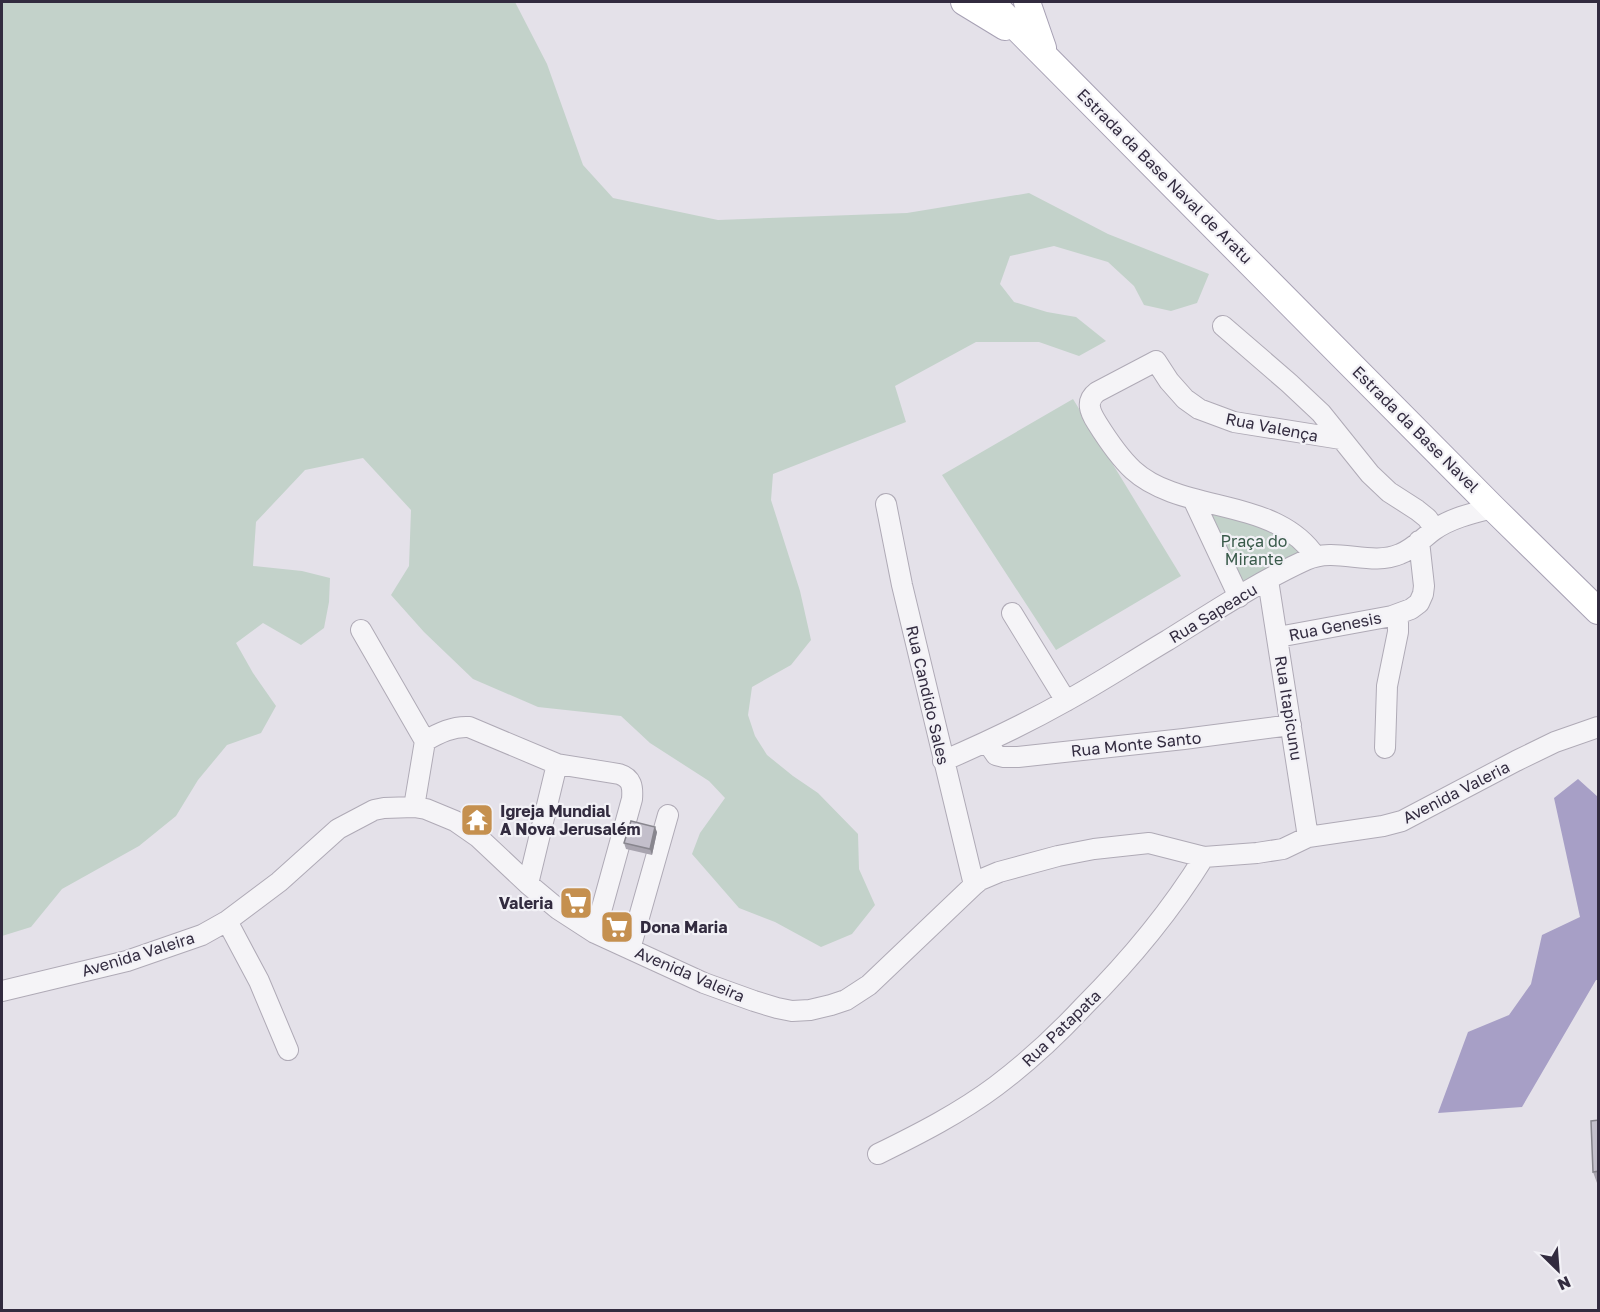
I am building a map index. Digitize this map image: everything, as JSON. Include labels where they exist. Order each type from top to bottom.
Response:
[{"type":"main road","points":[[964,2],[1047,56]]},
{"type":"main road","name":"Estrada da Base Naval de Aratu","points":[[991,2],[1339,351]]},
{"type":"main road","points":[[1027,2],[1047,56]]},
{"type":"main road","name":"Estrada da Base Navel","points":[[1339,351],[1493,508],[1599,611]]},
{"type":"street","name":"Rua Valença","points":[[1222,326],[1289,382],[1321,413],[1370,474],[1389,492],[1427,518],[1435,529]]},
{"type":"street","name":"Rua Valença","points":[[1193,499],[1157,486],[1134,471],[1123,460],[1096,422],[1089,405],[1091,397],[1156,361],[1168,381],[1199,410],[1234,422],[1341,439]]},
{"type":"street","points":[[1193,499],[1259,515],[1300,538],[1315,556]]},
{"type":"street","points":[[1193,499],[1239,597]]},
{"type":"street","name":"Rua Candido Sales","points":[[886,504],[902,585],[974,885]]},
{"type":"street","name":"Rua Sapeacu","points":[[943,761],[987,742],[1066,701],[1268,580],[1315,556],[1390,557],[1400,554],[1435,529],[1463,516],[1493,508]]},
{"type":"street","name":"Rua Genesis","points":[[1278,637],[1392,616],[1411,609],[1419,603],[1423,594],[1424,578],[1419,541]]},
{"type":"street","name":"Rua Itapicunu","points":[[1268,580],[1308,837]]},
{"type":"street","points":[[1012,613],[1066,701]]},
{"type":"street","points":[[1385,748],[1387,686],[1398,632],[1398,623],[1392,616]]},
{"type":"street","points":[[361,630],[425,741],[414,807]]},
{"type":"street","name":"Rua Monte Santo","points":[[987,742],[996,755],[1018,757],[1291,725]]},
{"type":"street","points":[[425,741],[448,729],[459,726],[469,727],[557,764],[613,772],[625,776],[631,783],[632,799],[595,933]]},
{"type":"street","name":"Avenida Valeria","points":[[1308,837],[1402,821],[1555,742],[1599,727]]},
{"type":"street","points":[[528,884],[557,764]]},
{"type":"street","name":"Avenida Valeira","points":[[2,991],[127,961],[202,935],[227,921],[279,882],[338,829],[374,810],[414,807],[426,809],[455,821],[478,837],[558,909],[595,933],[704,983],[754,1001],[792,1011],[810,1010],[846,1000],[869,985],[974,885],[999,872],[1094,849],[1149,843],[1204,857],[1270,852],[1283,849],[1308,837]]},
{"type":"street","points":[[630,949],[668,815]]},
{"type":"street","name":"Rua Patapata","points":[[878,1154],[957,1112],[996,1086],[1034,1055],[1108,982],[1138,948],[1163,918],[1204,857]]},
{"type":"street","points":[[227,921],[259,981],[288,1050]]},
{"type":"green space","points":[[2,2],[515,2],[547,64],[583,165],[613,198],[718,220],[907,213],[1029,193],[1108,234],[1209,274],[1197,303],[1171,311],[1144,305],[1134,286],[1108,262],[1054,246],[1010,256],[1000,284],[1014,302],[1047,312],[1076,317],[1106,341],[1079,356],[1039,342],[976,342],[895,386],[906,422],[773,474],[771,500],[800,591],[811,640],[791,665],[752,687],[748,715],[755,736],[767,755],[818,793],[858,834],[859,869],[875,905],[852,934],[821,947],[775,922],[739,908],[692,854],[700,833],[725,798],[709,781],[650,743],[621,716],[538,707],[473,679],[424,632],[391,595],[409,566],[411,510],[363,458],[305,470],[256,522],[253,566],[302,571],[330,578],[329,602],[324,628],[301,645],[263,623],[236,643],[276,706],[261,733],[227,745],[198,780],[176,816],[139,846],[62,889],[31,927],[2,936]]},
{"type":"green space","points":[[1073,399],[1181,576],[1056,650],[942,475]]},
{"type":"green space","name":"Praça do Mirante","points":[[1198,502],[1257,518],[1307,549],[1240,593]]},
{"type":"shaded area","points":[[1578,779],[1598,797],[1598,980],[1522,1107],[1438,1113],[1468,1032],[1509,1015],[1531,984],[1542,935],[1580,917],[1554,798]]},
{"type":"building","points":[[631,821],[655,827],[650,849],[624,843]]},
{"type":"building","points":[[1599,1120],[1599,1171],[1593,1172],[1591,1121]]},
{"type":"place","name":"Igreja Mundial A Nova Jerusalém","points":[[477,820]]},
{"type":"place","name":"Valeria","points":[[576,903]]},
{"type":"place","name":"Dona Maria","points":[[617,927]]}]
